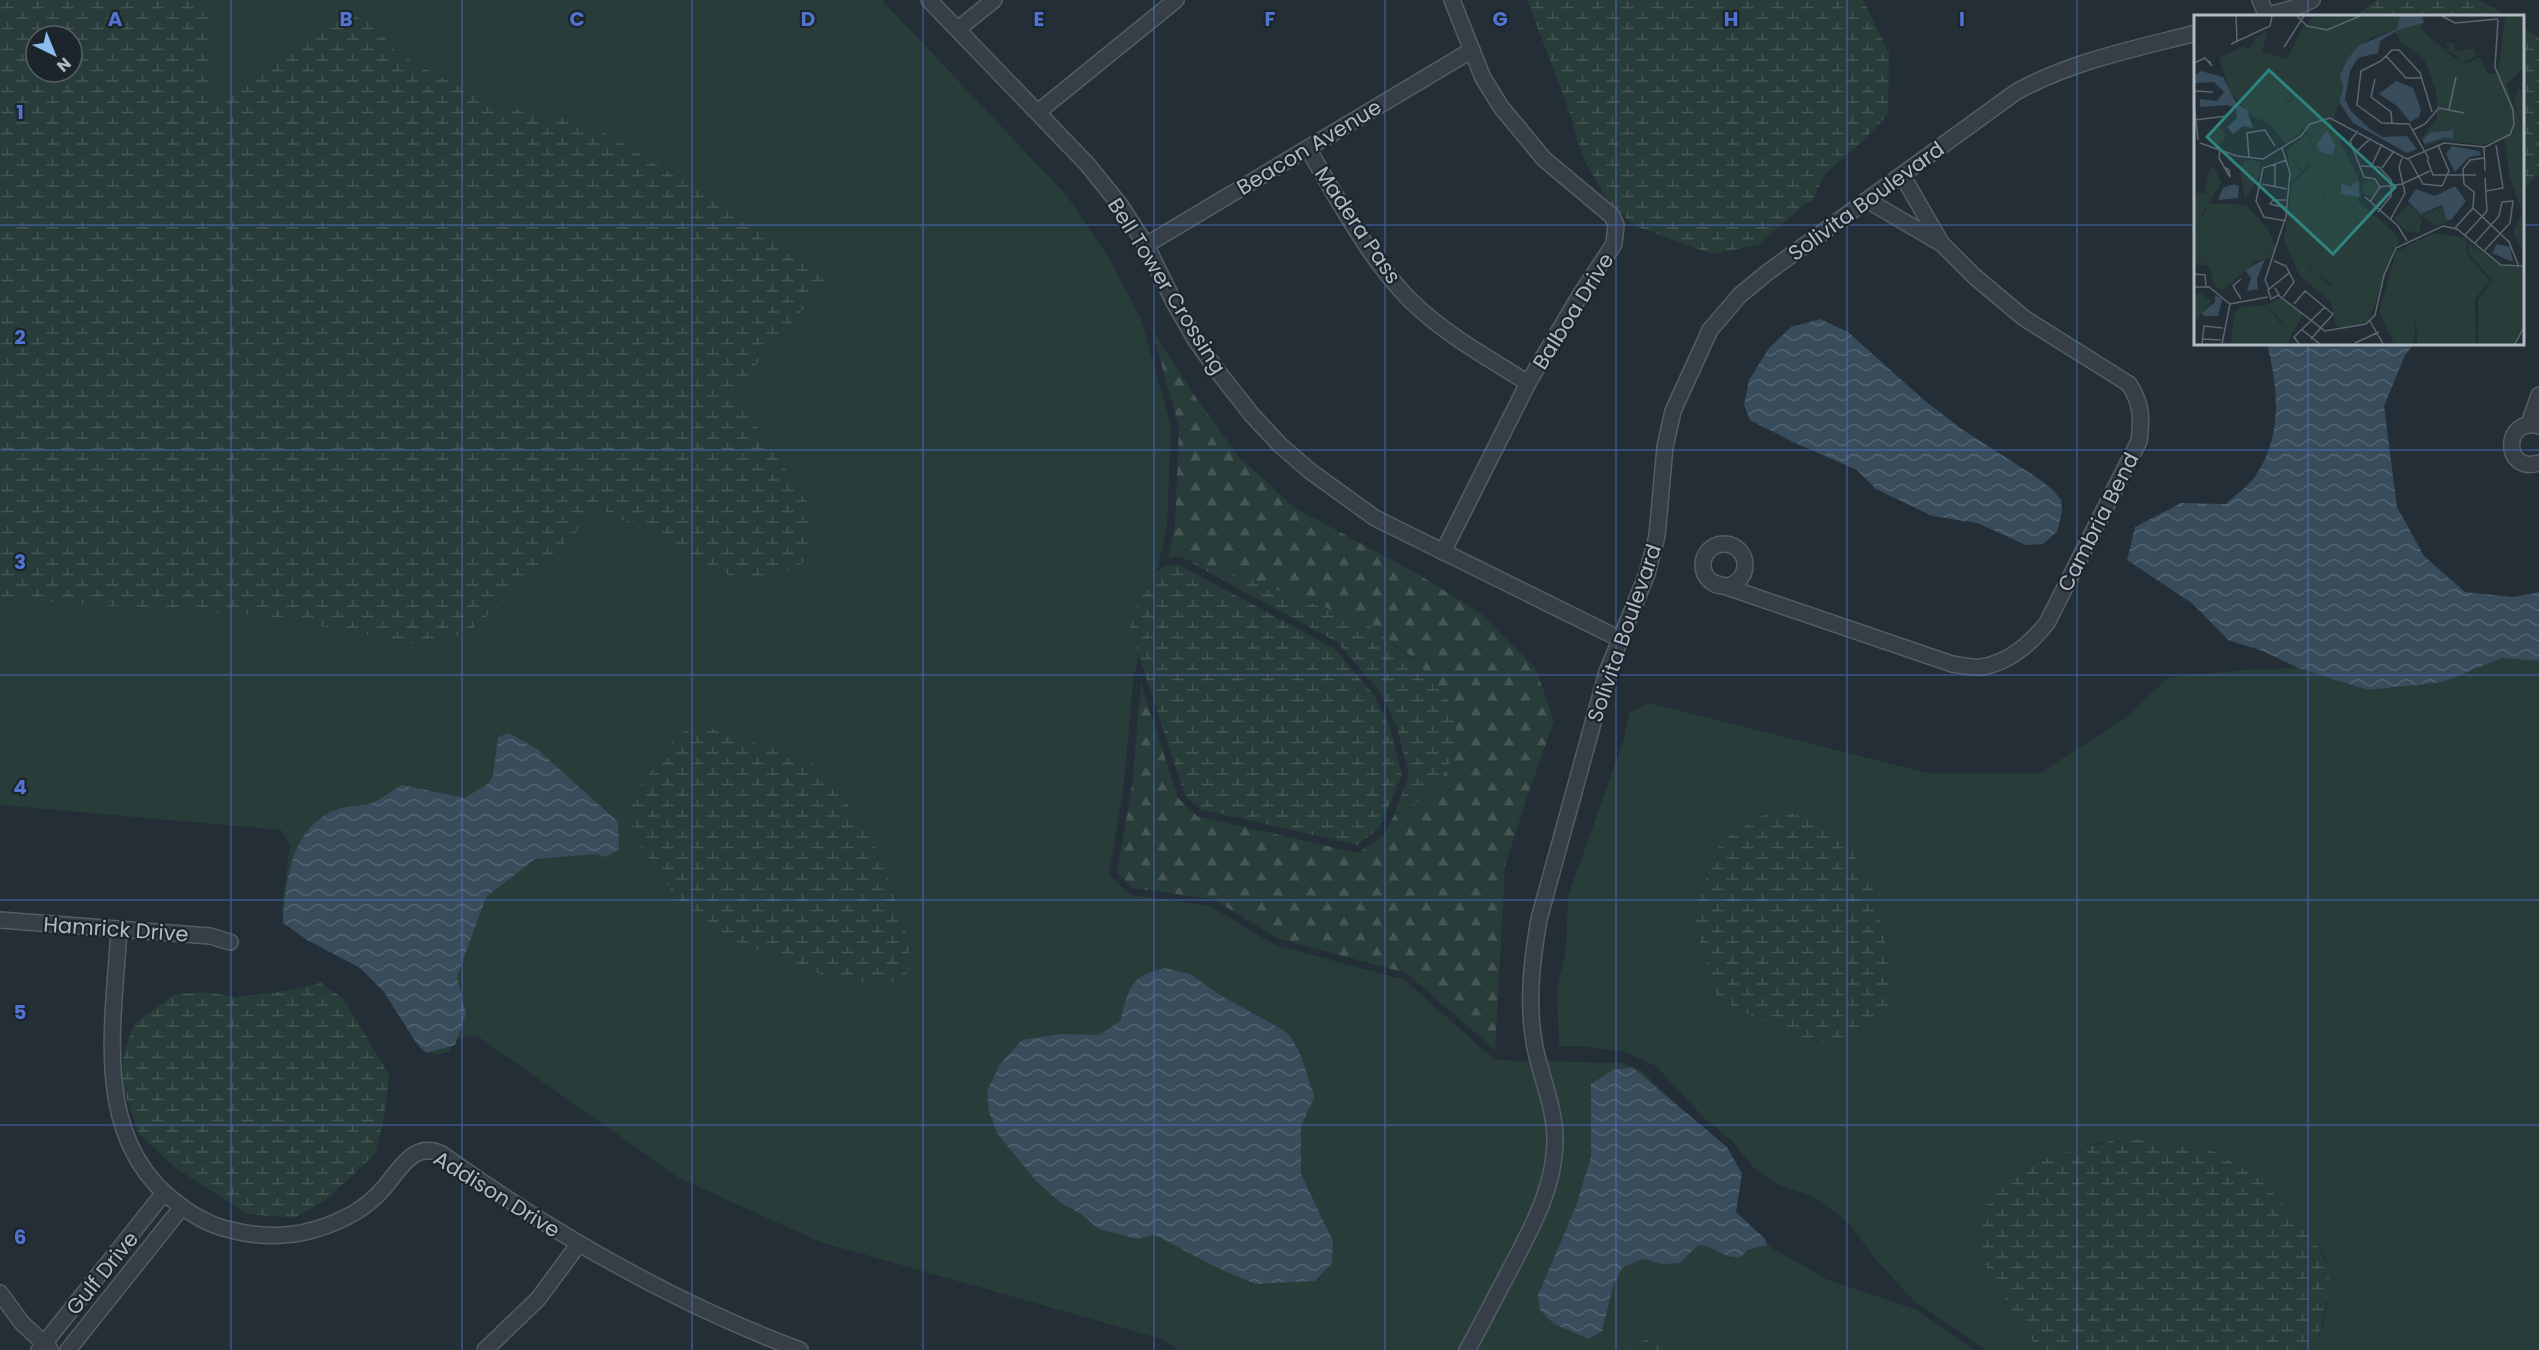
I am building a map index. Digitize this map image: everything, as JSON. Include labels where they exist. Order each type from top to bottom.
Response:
[{"type":"street","name":"Bell Tower Crossing","points":[[929,0],[1087,164],[1146,245],[1195,339],[1252,416],[1280,444],[1310,471],[1375,518],[1620,639]]},
{"type":"street","points":[[958,29],[994,0]]},
{"type":"street","points":[[1038,112],[1176,0]]},
{"type":"street","name":"Balboa Drive","points":[[1443,552],[1528,383],[1579,297],[1614,244],[1616,225],[1605,208],[1570,183],[1522,134],[1483,78],[1452,0]]},
{"type":"street","points":[[2260,0],[2266,15]]},
{"type":"street","points":[[2268,15],[2289,5],[2312,0]]},
{"type":"street","name":"Solivita Boulevard","points":[[1467,1350],[1522,1246],[1550,1181],[1555,1140],[1553,1111],[1534,1041],[1531,990],[1539,919],[1607,672],[1647,574],[1657,536],[1665,447],[1672,411],[1710,330],[1740,295],[1815,236],[2016,92],[2046,75],[2083,62],[2194,34]]},
{"type":"street","name":"Beacon Avenue","points":[[1146,245],[1472,50]]},
{"type":"street","name":"Madera Pass","points":[[1308,148],[1373,254],[1411,300],[1456,338],[1528,383]]},
{"type":"street","points":[[1902,175],[1942,244]]},
{"type":"street","name":"Cambria Bend","points":[[1715,583],[1952,663],[1980,667],[2011,656],[2032,642],[2047,622],[2139,441],[2142,416],[2136,395],[2129,384],[2024,318],[1974,276],[1942,244],[1867,200]]},
{"type":"street","points":[[2539,395],[2534,425],[2515,433],[2511,446],[2516,458],[2522,463],[2529,465],[2539,463]]},
{"type":"street","name":"Hamrick Drive","points":[[0,920],[210,936],[230,942]]},
{"type":"street","name":"Addison Drive","points":[[119,929],[112,1068],[114,1095],[120,1121],[130,1147],[143,1170],[163,1194],[182,1207],[207,1222],[240,1233],[275,1236],[309,1232],[331,1224],[363,1207],[382,1190],[405,1160],[413,1154],[429,1150],[442,1154],[498,1195],[578,1245],[773,1345],[800,1350]]},
{"type":"street","name":"Gulf Drive","points":[[44,1348],[163,1194]]},
{"type":"street","name":"Gulf Drive","points":[[68,1350],[182,1207]]},
{"type":"street","points":[[485,1350],[538,1299],[578,1245]]},
{"type":"street","points":[[0,1293],[44,1348]]},
{"type":"green space","points":[[0,0],[213,0],[208,103],[247,85],[279,55],[358,9],[399,54],[492,105],[572,119],[611,136],[832,275],[734,391],[806,500],[810,544],[803,563],[774,578],[731,576],[601,509],[467,634],[420,645],[268,616],[0,599]]},
{"type":"green space","points":[[213,0],[882,0],[1067,196],[1109,258],[1141,319],[1171,426],[1167,525],[1133,681],[1124,785],[1109,875],[1131,895],[1210,906],[1275,945],[1405,980],[1495,1060],[1622,1063],[1641,1070],[1714,1143],[1724,1220],[1826,1279],[1917,1310],[1974,1350],[1178,1350],[1165,1340],[820,1242],[679,1178],[476,1035],[457,1039],[449,1052],[434,1055],[417,1041],[380,984],[341,952],[292,928],[281,914],[290,846],[281,830],[0,805],[0,599],[268,616],[420,645],[467,634],[601,509],[731,576],[806,500],[734,391],[831,275],[572,119],[492,105],[399,54],[358,10],[279,55],[247,85],[207,103]]},
{"type":"green space","points":[[1527,0],[1863,0],[1889,53],[1888,114],[1863,141],[1825,174],[1812,201],[1806,203],[1759,245],[1712,254],[1635,226],[1607,200],[1582,155],[1567,105]]},
{"type":"green space","points":[[2377,0],[2479,0],[2506,15],[2356,15]]},
{"type":"green space","points":[[2524,28],[2539,38],[2539,175],[2524,188]]},
{"type":"green space","points":[[1152,330],[1192,392],[1239,457],[1295,508],[1418,574],[1480,613],[1536,669],[1554,722],[1505,866],[1495,1050],[1406,973],[1277,938],[1213,899],[1133,888],[1117,873],[1132,786],[1141,683],[1178,798],[1197,816],[1358,853],[1385,834],[1394,815],[1413,805],[1429,791],[1453,756],[1412,657],[1358,619],[1180,557],[1168,558],[1175,526],[1179,427]]},
{"type":"green space","points":[[1190,562],[1236,575],[1359,620],[1378,632],[1421,667],[1442,691],[1455,718],[1456,734],[1451,761],[1432,789],[1414,804],[1394,815],[1409,774],[1397,727],[1381,693],[1337,642]]},
{"type":"green space","points":[[1179,565],[1335,649],[1374,695],[1390,728],[1402,775],[1379,829],[1357,845],[1200,809],[1185,796],[1130,628],[1144,582],[1164,566]]},
{"type":"green space","points":[[2502,658],[2539,661],[2539,1350],[2316,1350],[2329,1292],[2325,1257],[2263,1181],[2216,1152],[2145,1140],[2101,1142],[2012,1170],[1985,1264],[2023,1329],[2040,1350],[1986,1350],[1914,1301],[1876,1260],[1848,1222],[1814,1197],[1780,1186],[1752,1166],[1732,1141],[1704,1118],[1656,1066],[1625,1052],[1580,1046],[1559,1046],[1557,989],[1566,949],[1568,896],[1624,739],[1629,713],[1648,703],[1927,773],[2040,773],[2125,718],[2169,677],[2243,670],[2298,668],[2369,690],[2443,682]],"holes":[[[1872,885],[1885,939],[1894,1011]]]},
{"type":"green space","points":[[697,724],[811,761],[830,777],[880,854],[910,943],[906,978],[881,985],[833,979],[735,941],[676,898],[631,832],[627,815],[635,794],[676,737]]},
{"type":"green space","points":[[1777,807],[1840,831],[1872,885],[1885,939],[1894,1012],[1835,1045],[1786,1034],[1718,998],[1691,916],[1721,841]]},
{"type":"green space","points":[[321,983],[343,998],[389,1075],[385,1113],[376,1153],[326,1200],[294,1218],[247,1214],[174,1167],[138,1132],[121,1082],[124,1053],[134,1024],[175,994],[205,992],[236,997],[278,992]]},
{"type":"green space","points":[[2119,1139],[2145,1140],[2216,1152],[2263,1181],[2315,1242],[2329,1268],[2330,1289],[2316,1350],[2040,1350],[2023,1329],[1985,1264],[1978,1243],[1979,1216],[2012,1170],[2073,1150]]},
{"type":"green space","points":[[1646,1340],[1669,1345],[1679,1350],[1628,1350],[1630,1345]]},
{"type":"water","points":[[1820,319],[1848,332],[1924,400],[1963,430],[2053,490],[2061,500],[2062,512],[2057,532],[2043,544],[2026,545],[1977,523],[1932,516],[1876,489],[1857,470],[1750,420],[1744,405],[1749,380],[1769,348],[1791,327]]},
{"type":"water","points":[[2267,345],[2413,345],[2405,355],[2384,406],[2397,507],[2424,556],[2465,592],[2513,597],[2539,592],[2539,661],[2502,658],[2443,682],[2368,690],[2298,668],[2263,651],[2228,640],[2193,604],[2127,560],[2135,527],[2181,503],[2226,504],[2253,479],[2265,460],[2271,444],[2276,411],[2274,377]]},
{"type":"water","points":[[509,733],[537,749],[618,822],[619,849],[606,857],[597,854],[535,859],[486,897],[457,977],[466,1014],[455,1045],[426,1053],[417,1044],[384,992],[360,968],[307,940],[283,923],[289,872],[301,841],[310,828],[322,817],[338,809],[374,802],[402,785],[465,798],[489,783],[493,775],[498,737]]},
{"type":"water","points":[[1164,968],[1190,974],[1220,995],[1285,1031],[1300,1054],[1315,1096],[1301,1126],[1301,1174],[1333,1241],[1332,1263],[1315,1281],[1255,1284],[1216,1267],[1155,1235],[1137,1239],[1099,1229],[1081,1214],[1060,1202],[1037,1182],[997,1133],[989,1112],[987,1091],[1000,1064],[1022,1040],[1060,1034],[1099,1035],[1120,1021],[1132,985],[1143,975]]},
{"type":"water","points":[[1632,1067],[1727,1147],[1742,1174],[1736,1212],[1765,1239],[1767,1245],[1747,1250],[1741,1257],[1734,1257],[1698,1245],[1680,1263],[1663,1264],[1643,1259],[1623,1267],[1613,1286],[1602,1331],[1589,1339],[1554,1324],[1540,1310],[1538,1295],[1576,1206],[1591,1157],[1591,1084],[1613,1070]]}]
